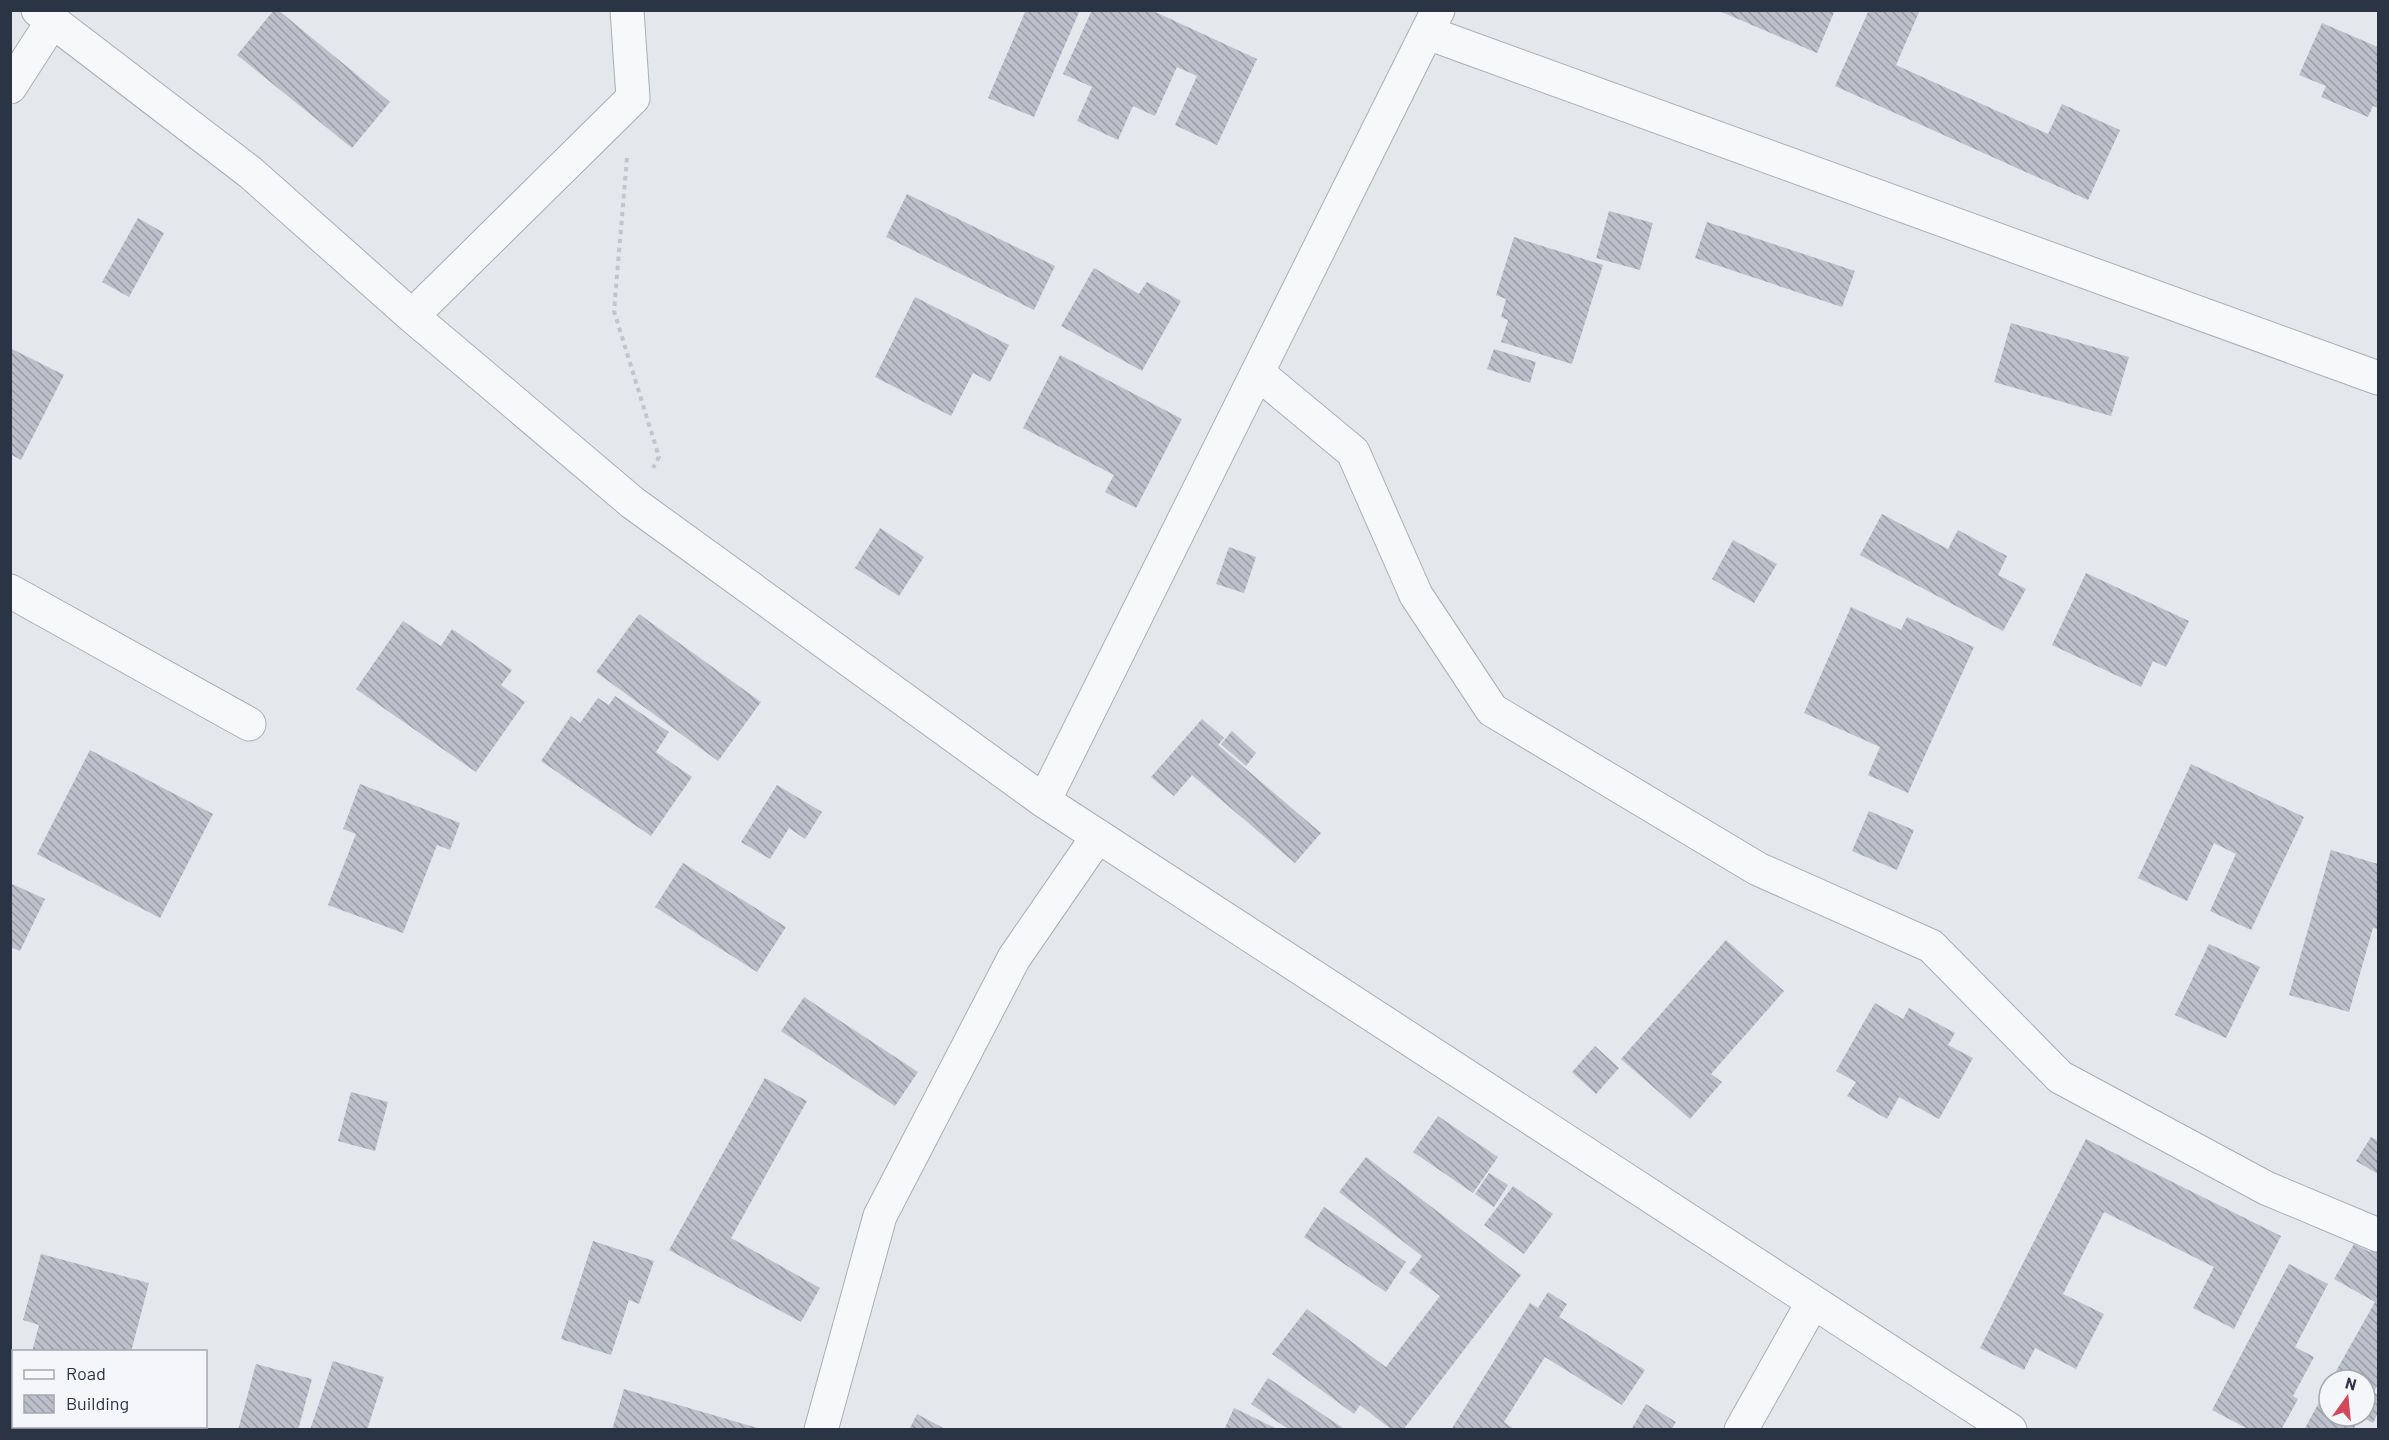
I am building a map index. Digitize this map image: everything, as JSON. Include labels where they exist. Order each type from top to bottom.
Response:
[{"type":"street","points":[[412,316],[633,98],[627,10]]},
{"type":"street","points":[[10,87],[45,16],[251,173],[412,316],[633,503],[1044,801],[2010,1430]]},
{"type":"street","points":[[1044,801],[1433,22],[2379,378]]},
{"type":"street","points":[[1258,373],[1353,452],[1416,595],[1492,710],[1758,869],[1931,946],[2060,1077],[2266,1188],[2379,1235]]},
{"type":"street","points":[[10,591],[249,724]]},
{"type":"street","points":[[821,1430],[880,1216],[1014,958],[1098,836]]},
{"type":"street","points":[[1741,1430],[1813,1302]]},
{"type":"path","points":[[627,157],[614,311],[659,457],[633,503]]},
{"type":"building","points":[[274,10],[278,10],[390,102],[352,148],[237,55]]},
{"type":"building","points":[[1026,10],[1080,10],[1034,117],[988,98]]},
{"type":"building","points":[[1092,10],[1151,10],[1257,59],[1217,145],[1175,125],[1197,76],[1177,67],[1155,116],[1133,106],[1118,140],[1077,121],[1092,87],[1063,74]]},
{"type":"building","points":[[1717,10],[1835,10],[1817,53]]},
{"type":"building","points":[[1869,10],[1920,10],[1896,65],[2048,134],[2062,104],[2120,130],[2088,200],[1835,86]]},
{"type":"building","points":[[2322,23],[2378,47],[2378,108],[2373,106],[2368,117],[2321,97],[2326,86],[2299,75]]},
{"type":"building","points":[[907,194],[1055,266],[1034,310],[886,237]]},
{"type":"building","points":[[1609,211],[1653,223],[1640,270],[1596,258]]},
{"type":"building","points":[[138,218],[164,233],[129,297],[102,282]]},
{"type":"building","points":[[1707,222],[1855,271],[1842,307],[1695,258]]},
{"type":"building","points":[[1514,237],[1603,265],[1572,364],[1501,342],[1508,320],[1501,317],[1506,299],[1496,295]]},
{"type":"building","points":[[1094,268],[1139,294],[1147,282],[1181,301],[1142,371],[1061,326]]},
{"type":"building","points":[[915,297],[1009,345],[990,382],[973,373],[951,416],[875,377]]},
{"type":"building","points":[[2011,323],[2129,357],[2111,416],[1994,382]]},
{"type":"building","points":[[10,348],[64,375],[21,460],[10,454]]},
{"type":"building","points":[[1494,349],[1536,362],[1530,383],[1487,369]]},
{"type":"building","points":[[1060,355],[1182,419],[1136,508],[1105,492],[1114,475],[1023,428]]},
{"type":"building","points":[[1882,514],[1948,549],[1958,530],[2007,556],[1998,575],[2026,589],[2003,631],[1860,555]]},
{"type":"building","points":[[880,528],[924,557],[899,596],[855,568]]},
{"type":"building","points":[[1733,540],[1777,564],[1754,603],[1712,579]]},
{"type":"building","points":[[1229,547],[1256,557],[1244,593],[1216,584]]},
{"type":"building","points":[[2086,573],[2189,621],[2166,667],[2153,661],[2141,687],[2052,645]]},
{"type":"building","points":[[1851,607],[1901,630],[1907,617],[1974,647],[1908,793],[1868,775],[1880,747],[1804,713]]},
{"type":"building","points":[[639,614],[761,702],[718,761],[596,672]]},
{"type":"building","points":[[403,621],[441,646],[452,629],[512,670],[501,685],[525,702],[476,772],[356,689]]},
{"type":"building","points":[[615,696],[669,732],[656,752],[692,777],[651,836],[541,761],[571,716],[580,723],[598,698],[609,705]]},
{"type":"building","points":[[1202,719],[1224,738],[1218,745],[1321,833],[1295,863],[1192,775],[1174,796],[1151,777]]},
{"type":"building","points":[[1232,731],[1256,753],[1246,766],[1221,744]]},
{"type":"building","points":[[90,750],[213,814],[160,918],[37,854]]},
{"type":"building","points":[[2191,764],[2304,817],[2251,930],[2210,911],[2236,854],[2214,843],[2187,901],[2138,878]]},
{"type":"building","points":[[360,784],[460,823],[450,850],[437,845],[403,933],[328,905],[356,834],[343,829]]},
{"type":"building","points":[[777,785],[822,812],[805,839],[789,828],[770,859],[741,842]]},
{"type":"building","points":[[1869,811],[1914,830],[1897,870],[1852,851]]},
{"type":"building","points":[[2331,850],[2378,864],[2378,929],[2373,928],[2349,1012],[2289,995]]},
{"type":"building","points":[[683,863],[786,927],[757,972],[655,907]]},
{"type":"building","points":[[10,883],[45,899],[20,951],[10,947]]},
{"type":"building","points":[[1726,940],[1784,991],[1711,1074],[1722,1082],[1690,1119],[1621,1059]]},
{"type":"building","points":[[2209,944],[2260,967],[2226,1038],[2175,1015]]},
{"type":"building","points":[[804,997],[918,1072],[895,1106],[781,1031]]},
{"type":"building","points":[[1875,1003],[1903,1019],[1909,1008],[1955,1033],[1948,1045],[1973,1058],[1939,1119],[1899,1097],[1887,1119],[1847,1096],[1856,1082],[1836,1071]]},
{"type":"building","points":[[1595,1046],[1619,1068],[1596,1094],[1572,1072]]},
{"type":"building","points":[[765,1078],[807,1101],[731,1238],[820,1288],[801,1322],[669,1250]]},
{"type":"building","points":[[351,1092],[388,1102],[375,1151],[338,1141]]},
{"type":"building","points":[[1438,1116],[1498,1157],[1473,1193],[1413,1152]]},
{"type":"building","points":[[2371,1137],[2378,1141],[2378,1174],[2356,1161]]},
{"type":"building","points":[[2086,1139],[2281,1236],[2234,1329],[2193,1308],[2214,1267],[2104,1212],[2063,1294],[2104,1314],[2076,1369],[2035,1348],[2024,1370],[1980,1348]]},
{"type":"building","points":[[1366,1157],[1521,1275],[1403,1430],[1392,1430],[1360,1405],[1354,1414],[1272,1354],[1307,1309],[1386,1367],[1440,1296],[1409,1273],[1422,1256],[1339,1192]]},
{"type":"building","points":[[1489,1173],[1508,1185],[1494,1207],[1475,1194]]},
{"type":"building","points":[[1513,1186],[1553,1214],[1524,1254],[1484,1225]]},
{"type":"building","points":[[1324,1207],[1406,1262],[1386,1292],[1304,1237]]},
{"type":"building","points":[[593,1241],[654,1261],[639,1304],[629,1300],[611,1355],[561,1339]]},
{"type":"building","points":[[2376,1242],[2378,1244],[2377,1386],[2377,1368],[2338,1368],[2375,1302],[2334,1279],[2354,1244],[2370,1252]]},
{"type":"building","points":[[41,1254],[149,1283],[132,1350],[33,1350],[39,1325],[23,1320]]},
{"type":"building","points":[[2289,1264],[2328,1284],[2295,1347],[2314,1357],[2293,1396],[2298,1399],[2281,1430],[2250,1430],[2212,1410]]},
{"type":"building","points":[[1548,1292],[1567,1304],[1559,1317],[1645,1370],[1622,1405],[1545,1357],[1504,1422],[1515,1430],[1451,1430],[1530,1303],[1538,1308]]},
{"type":"building","points":[[333,1361],[384,1377],[367,1430],[310,1430]]},
{"type":"building","points":[[256,1364],[312,1379],[298,1430],[238,1430]]},
{"type":"building","points":[[1268,1378],[1346,1430],[1290,1430],[1251,1404]]},
{"type":"building","points":[[624,1389],[761,1429],[761,1430],[612,1430]]},
{"type":"building","points":[[1646,1404],[1676,1422],[1671,1430],[1631,1430]]},
{"type":"building","points":[[2317,1406],[2317,1428],[2354,1428],[2353,1430],[2304,1430]]},
{"type":"building","points":[[1234,1408],[1279,1430],[1224,1430]]},
{"type":"building","points":[[917,1414],[947,1430],[909,1430]]}]
